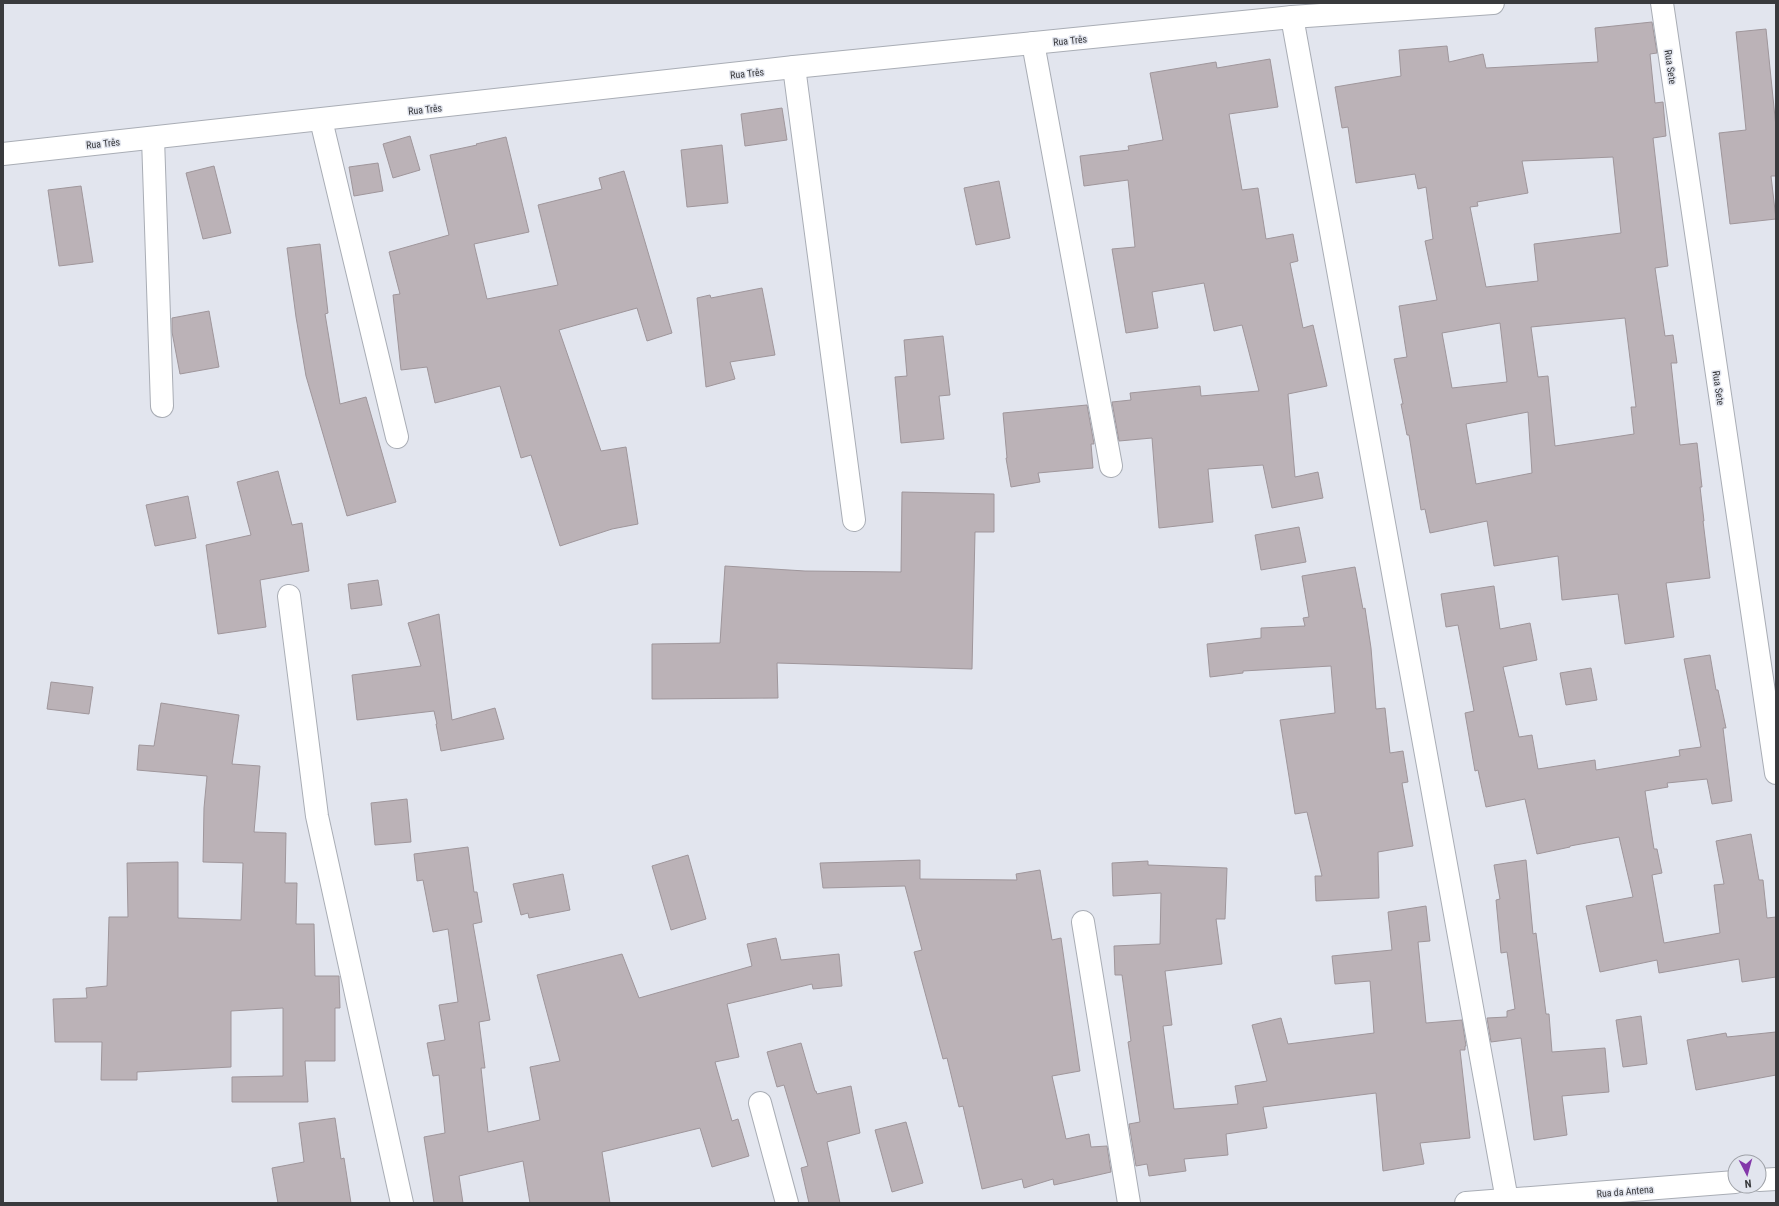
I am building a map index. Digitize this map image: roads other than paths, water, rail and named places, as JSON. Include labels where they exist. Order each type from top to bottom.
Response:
[{"type":"street","name":"Rua Três","points":[[3,154],[794,67],[1292,17],[1493,3]]},
{"type":"street","name":"Rua Sete","points":[[1662,3],[1776,773]]},
{"type":"street","points":[[1292,17],[1507,1200]]},
{"type":"street","points":[[1033,43],[1111,466]]},
{"type":"street","points":[[794,67],[854,520]]},
{"type":"street","points":[[321,120],[397,437]]},
{"type":"street","points":[[153,138],[162,406]]},
{"type":"street","points":[[289,596],[316,816],[402,1203]]},
{"type":"street","points":[[1084,922],[1129,1203]]},
{"type":"street","points":[[760,1103],[787,1203]]},
{"type":"street","name":"Rua da Antena","points":[[1466,1203],[1727,1183]]}]
